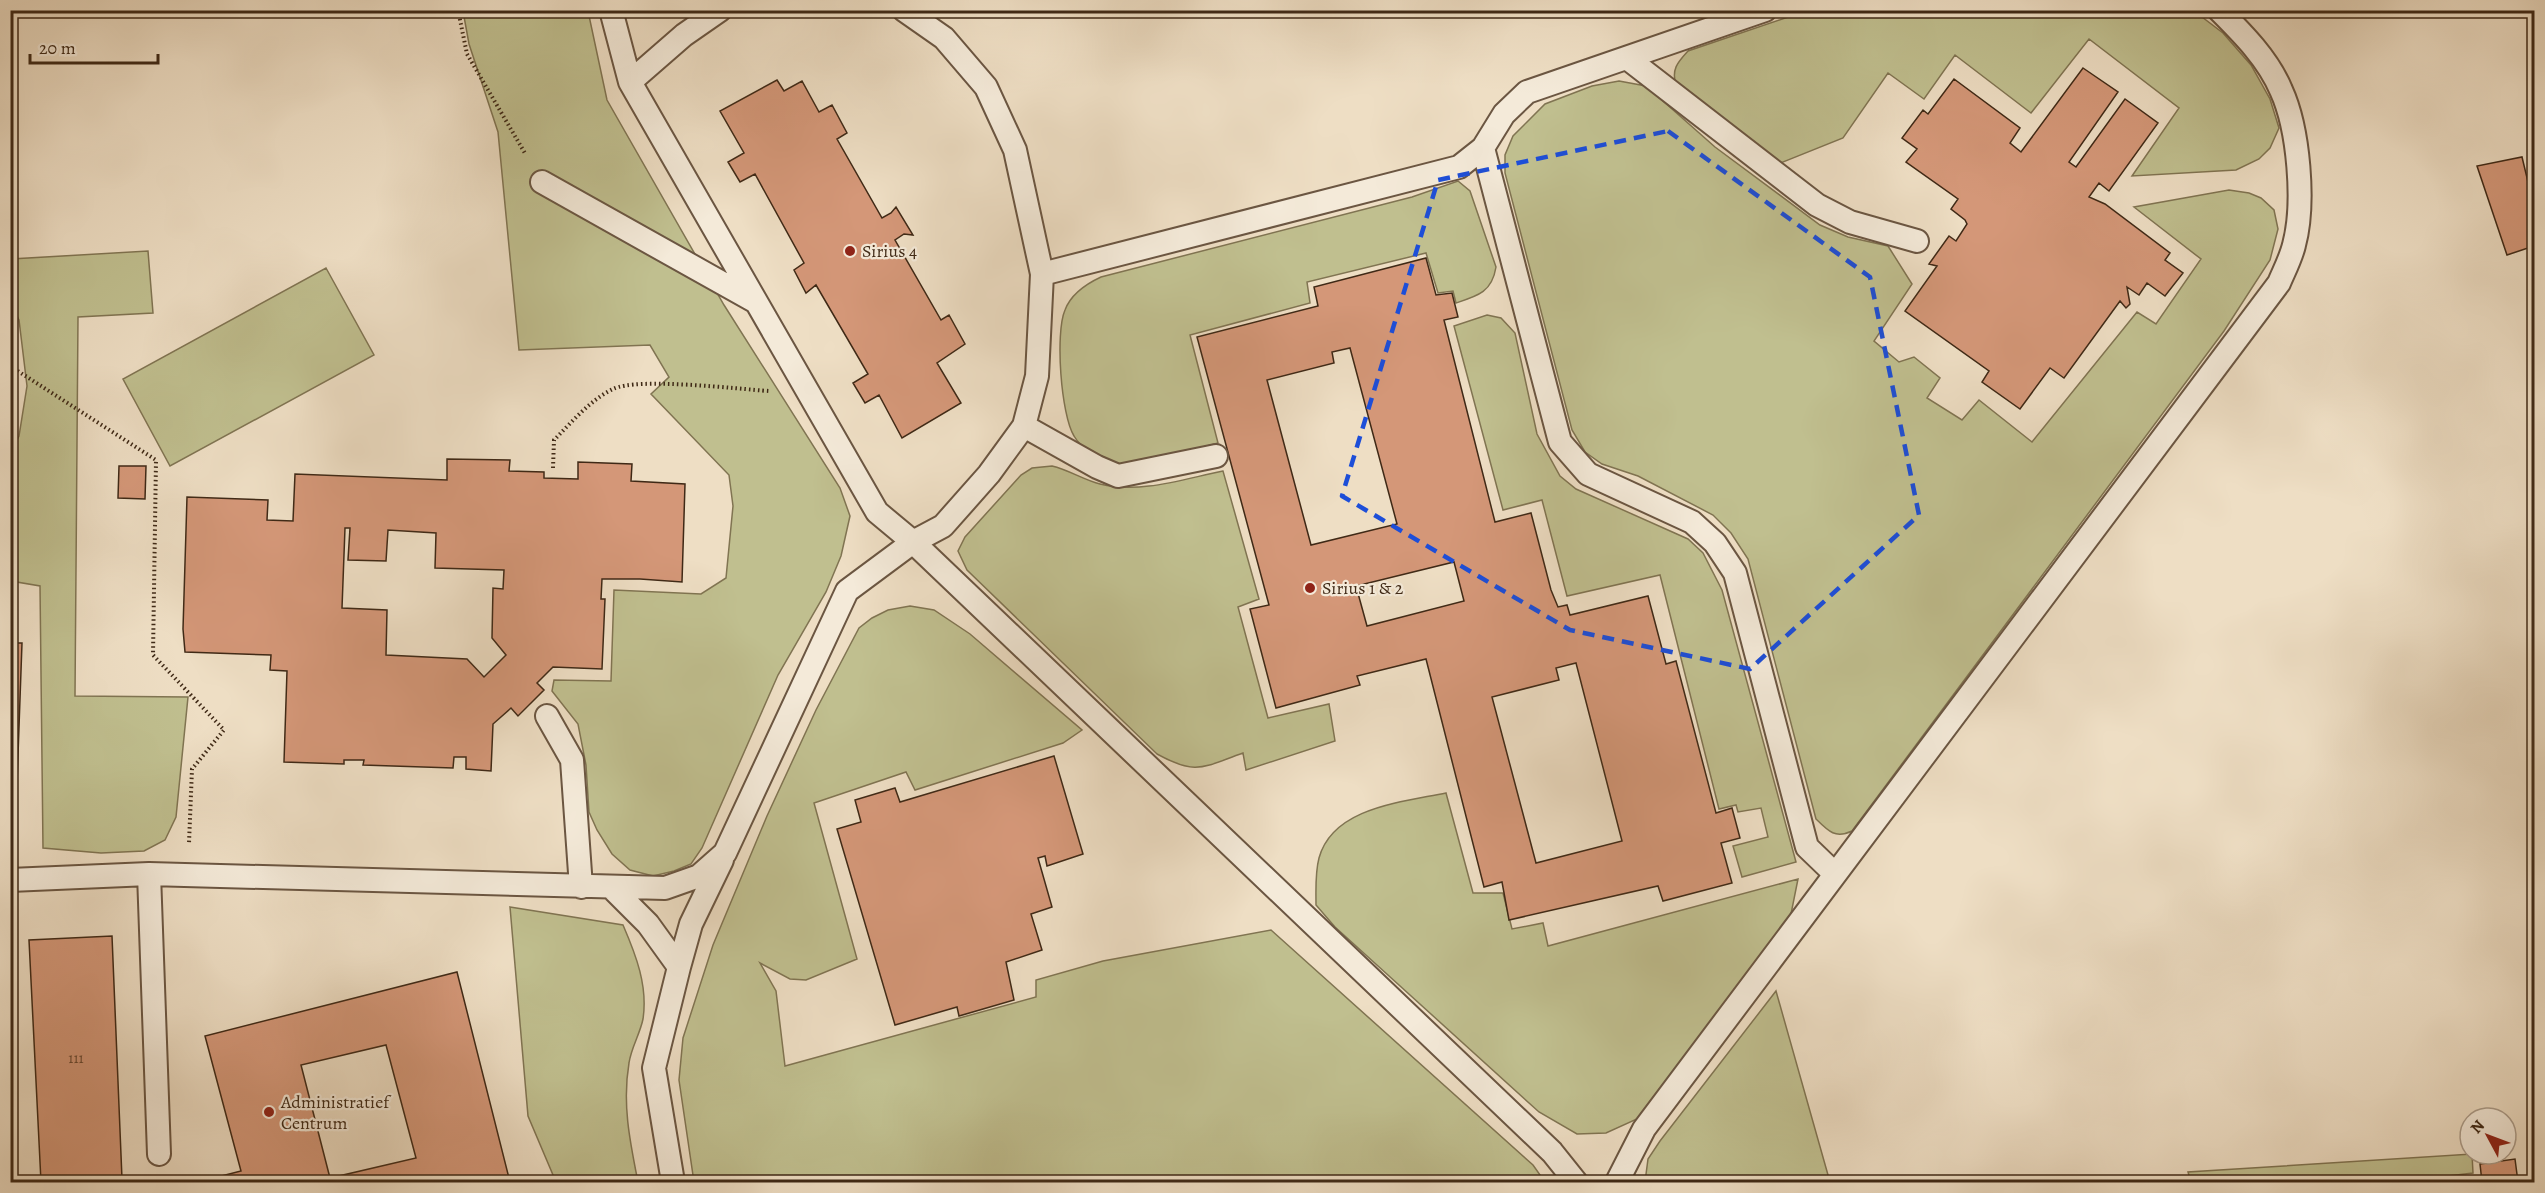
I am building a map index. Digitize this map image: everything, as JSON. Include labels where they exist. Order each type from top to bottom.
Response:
[{"type":"lane","points":[[611,10],[630,82],[878,512],[913,542],[1552,1152],[1576,1182]]},
{"type":"lane","points":[[630,82],[684,35],[720,10]]},
{"type":"lane","points":[[673,1182],[654,1068],[691,924],[847,591],[913,542],[943,525],[990,474],[1024,426],[1036,376],[1042,274],[1015,150],[986,87],[944,38],[904,10]]},
{"type":"lane","points":[[1042,274],[1460,167],[1483,148],[1504,114],[1527,92],[1766,10]]},
{"type":"lane","points":[[1617,1182],[1644,1129],[2279,283],[2294,244],[2299,196],[2296,142],[2282,90],[2251,42],[2219,10]]},
{"type":"lane","points":[[1626,58],[1817,205],[1850,222],[1917,241]]},
{"type":"lane","points":[[1483,148],[1560,442],[1588,474],[1692,522],[1715,543],[1735,573],[1807,847],[1835,874]]},
{"type":"lane","points":[[542,182],[758,303]]},
{"type":"lane","points":[[1024,426],[1097,467],[1118,476],[1216,456]]},
{"type":"lane","points":[[547,716],[572,760],[581,887]]},
{"type":"lane","points":[[10,880],[149,874],[665,888],[699,876],[725,854]]},
{"type":"lane","points":[[149,874],[159,1154]]},
{"type":"lane","points":[[612,888],[648,924],[679,968]]},
{"type":"path","points":[[458,10],[467,54],[542,182]]},
{"type":"path","points":[[10,366],[156,460],[153,655],[224,730],[192,769],[188,875]]},
{"type":"path","points":[[553,468],[554,440],[592,403],[614,388],[637,384],[809,393]]},
{"type":"highlighted area","points":[[1668,131],[1870,277],[1919,515],[1750,669],[1570,630],[1342,496],[1438,180]]},
{"type":"shaded area","points":[[463,11],[588,11],[607,100],[724,305],[840,488],[850,516],[841,556],[826,592],[778,675],[702,848],[691,864],[653,876],[630,870],[612,854],[597,830],[589,812],[586,765],[578,724],[552,691],[554,680],[611,681],[614,590],[701,594],[726,578],[733,506],[729,475],[651,394],[669,377],[650,345],[519,350],[498,132],[469,44]]},
{"type":"shaded area","points":[[1806,11],[2194,11],[2223,33],[2251,65],[2270,99],[2279,128],[2270,148],[2259,159],[2236,170],[2132,176],[2179,108],[2089,39],[2031,113],[1955,55],[1924,99],[1888,73],[1843,138],[1778,164],[1676,85],[1674,74],[1678,62],[1688,51]]},
{"type":"shaded area","points":[[1619,81],[1646,86],[1715,147],[1820,225],[1848,237],[1888,246],[1912,284],[1874,341],[1899,362],[1914,357],[1940,378],[1927,398],[1962,420],[1979,400],[2032,442],[2137,312],[2156,324],[2201,259],[2134,207],[2229,190],[2249,193],[2261,198],[2274,210],[2278,229],[2270,260],[2224,331],[1852,831],[1846,833],[1836,834],[1816,819],[1748,559],[1731,533],[1713,515],[1638,476],[1602,464],[1585,452],[1572,430],[1505,173],[1505,155],[1513,136],[1545,104],[1592,86]]},
{"type":"shaded area","points":[[1458,181],[1470,191],[1496,267],[1491,282],[1483,292],[1456,303],[1453,291],[1438,293],[1426,253],[1307,282],[1310,303],[1190,335],[1218,443],[1152,461],[1126,464],[1104,459],[1087,450],[1077,441],[1069,426],[1063,393],[1060,336],[1068,304],[1085,286],[1101,277],[1412,197]]},
{"type":"shaded area","points":[[148,251],[153,313],[78,317],[75,696],[188,697],[176,817],[165,840],[144,851],[101,853],[43,848],[40,586],[11,581],[11,453],[19,436],[27,386],[19,320],[11,304],[11,259]]},
{"type":"shaded area","points":[[326,268],[374,355],[170,466],[123,379]]},
{"type":"shaded area","points":[[1487,315],[1501,318],[1515,333],[1537,434],[1560,476],[1576,489],[1688,539],[1703,553],[1722,590],[1796,862],[1742,877],[1733,846],[1768,837],[1761,808],[1738,812],[1736,805],[1719,809],[1660,575],[1567,596],[1542,500],[1503,510],[1454,326]]},
{"type":"shaded area","points":[[1052,466],[1100,484],[1115,487],[1162,484],[1223,471],[1259,599],[1238,607],[1268,718],[1329,704],[1335,741],[1246,770],[1243,753],[1200,767],[1191,767],[1171,761],[1157,754],[967,570],[958,551],[965,537],[1021,475],[1032,468]]},
{"type":"shaded area","points":[[910,606],[934,610],[970,634],[1082,730],[1063,743],[915,790],[906,772],[814,803],[857,959],[806,980],[790,979],[760,963],[776,991],[785,1066],[1036,997],[1036,980],[1103,961],[1271,930],[1533,1165],[1545,1182],[694,1182],[679,1080],[683,1038],[713,945],[767,816],[816,710],[859,628],[888,610]]},
{"type":"shaded area","points":[[1446,793],[1473,893],[1503,893],[1512,929],[1543,923],[1548,946],[1798,879],[1791,914],[1637,1119],[1606,1133],[1577,1134],[1539,1112],[1335,927],[1316,905],[1316,875],[1319,858],[1327,841],[1339,828],[1354,817],[1372,810]]},
{"type":"shaded area","points":[[510,907],[623,925],[636,959],[644,995],[643,1019],[630,1057],[626,1093],[630,1138],[638,1182],[556,1182],[528,1116]]},
{"type":"shaded area","points":[[1776,991],[1830,1182],[1645,1182],[1648,1159],[1660,1141]]},
{"type":"shaded area","points":[[2458,1155],[2458,1166],[2473,1166],[2473,1173],[2398,1182],[2191,1182],[2188,1172]]},
{"type":"building","points":[[2083,68],[2118,92],[2069,162],[2076,167],[2125,99],[2158,123],[2109,191],[2099,183],[2089,197],[2105,204],[2170,253],[2165,260],[2183,273],[2165,296],[2147,283],[2139,295],[2127,287],[2130,304],[2126,308],[2120,301],[2064,378],[2050,368],[2020,409],[1982,382],[1989,371],[1905,311],[1937,266],[1929,264],[1949,236],[1956,241],[1967,224],[1951,209],[1958,199],[1906,162],[1917,149],[1902,138],[1923,110],[1928,114],[1954,79],[2020,128],[2010,143],[2021,152]]},
{"type":"building","name":"Sirius 4","points":[[777,80],[784,91],[802,81],[819,112],[832,105],[847,133],[837,139],[882,218],[896,207],[913,235],[904,234],[895,240],[941,320],[949,315],[965,344],[937,363],[961,403],[902,438],[879,395],[865,403],[853,383],[868,374],[816,285],[806,293],[794,270],[804,263],[755,174],[740,182],[728,162],[744,153],[720,111]]},
{"type":"building","points":[[2522,157],[2534,207],[2534,246],[2507,255],[2477,166]]},
{"type":"building","name":"Sirius 1 & 2","points":[[1426,258],[1436,295],[1452,293],[1458,317],[1444,320],[1495,522],[1531,513],[1551,590],[1558,607],[1567,605],[1570,615],[1648,596],[1666,664],[1676,661],[1716,813],[1732,808],[1740,838],[1721,843],[1732,883],[1663,901],[1658,886],[1509,920],[1502,882],[1484,887],[1426,659],[1357,676],[1360,685],[1276,708],[1250,609],[1269,605],[1197,337],[1318,306],[1314,287]],"holes":[[[1350,348],[1397,524],[1311,545],[1267,380],[1334,363],[1332,352]],[[1454,562],[1464,601],[1367,626],[1356,586]],[[1576,663],[1622,841],[1536,863],[1492,697],[1559,680],[1556,668]]]},
{"type":"building","points":[[447,459],[510,460],[509,471],[544,472],[544,478],[578,479],[578,462],[632,464],[631,481],[685,484],[682,582],[602,579],[601,599],[605,599],[602,669],[553,667],[537,683],[544,690],[518,716],[511,708],[493,724],[491,771],[466,769],[466,757],[454,757],[453,768],[363,765],[364,760],[344,760],[344,764],[284,762],[287,671],[270,670],[271,655],[185,652],[183,629],[187,497],[268,500],[267,520],[293,521],[295,474],[447,480]],"holes":[[[345,528],[350,528],[348,560],[386,561],[388,530],[436,533],[435,568],[504,570],[503,589],[493,588],[492,638],[506,655],[484,677],[467,659],[386,655],[387,610],[342,608]]]},
{"type":"building","points":[[119,466],[146,466],[145,499],[118,498]]},
{"type":"building","points":[[10,643],[22,643],[17,783],[10,783]]},
{"type":"building","points":[[1054,756],[1083,854],[1047,866],[1045,856],[1038,858],[1052,907],[1031,914],[1042,950],[1006,962],[1014,1000],[959,1016],[957,1007],[895,1025],[837,829],[861,822],[855,800],[895,788],[900,802]]},
{"type":"building","points":[[112,936],[122,1179],[174,1176],[175,1182],[41,1182],[29,940]]},
{"type":"building","name":"Administratief Centrum","points":[[457,972],[510,1182],[198,1182],[241,1171],[205,1036]],"holes":[[[386,1045],[416,1158],[330,1178],[301,1065]]]},
{"type":"building","points":[[2480,1166],[2516,1166],[2518,1182],[2482,1182]]},
{"type":"place","name":"Sirius 4","points":[[850,251]]},
{"type":"place","name":"Sirius 1 & 2","points":[[1310,588]]},
{"type":"place","name":"Administratief Centrum","points":[[269,1112]]}]
